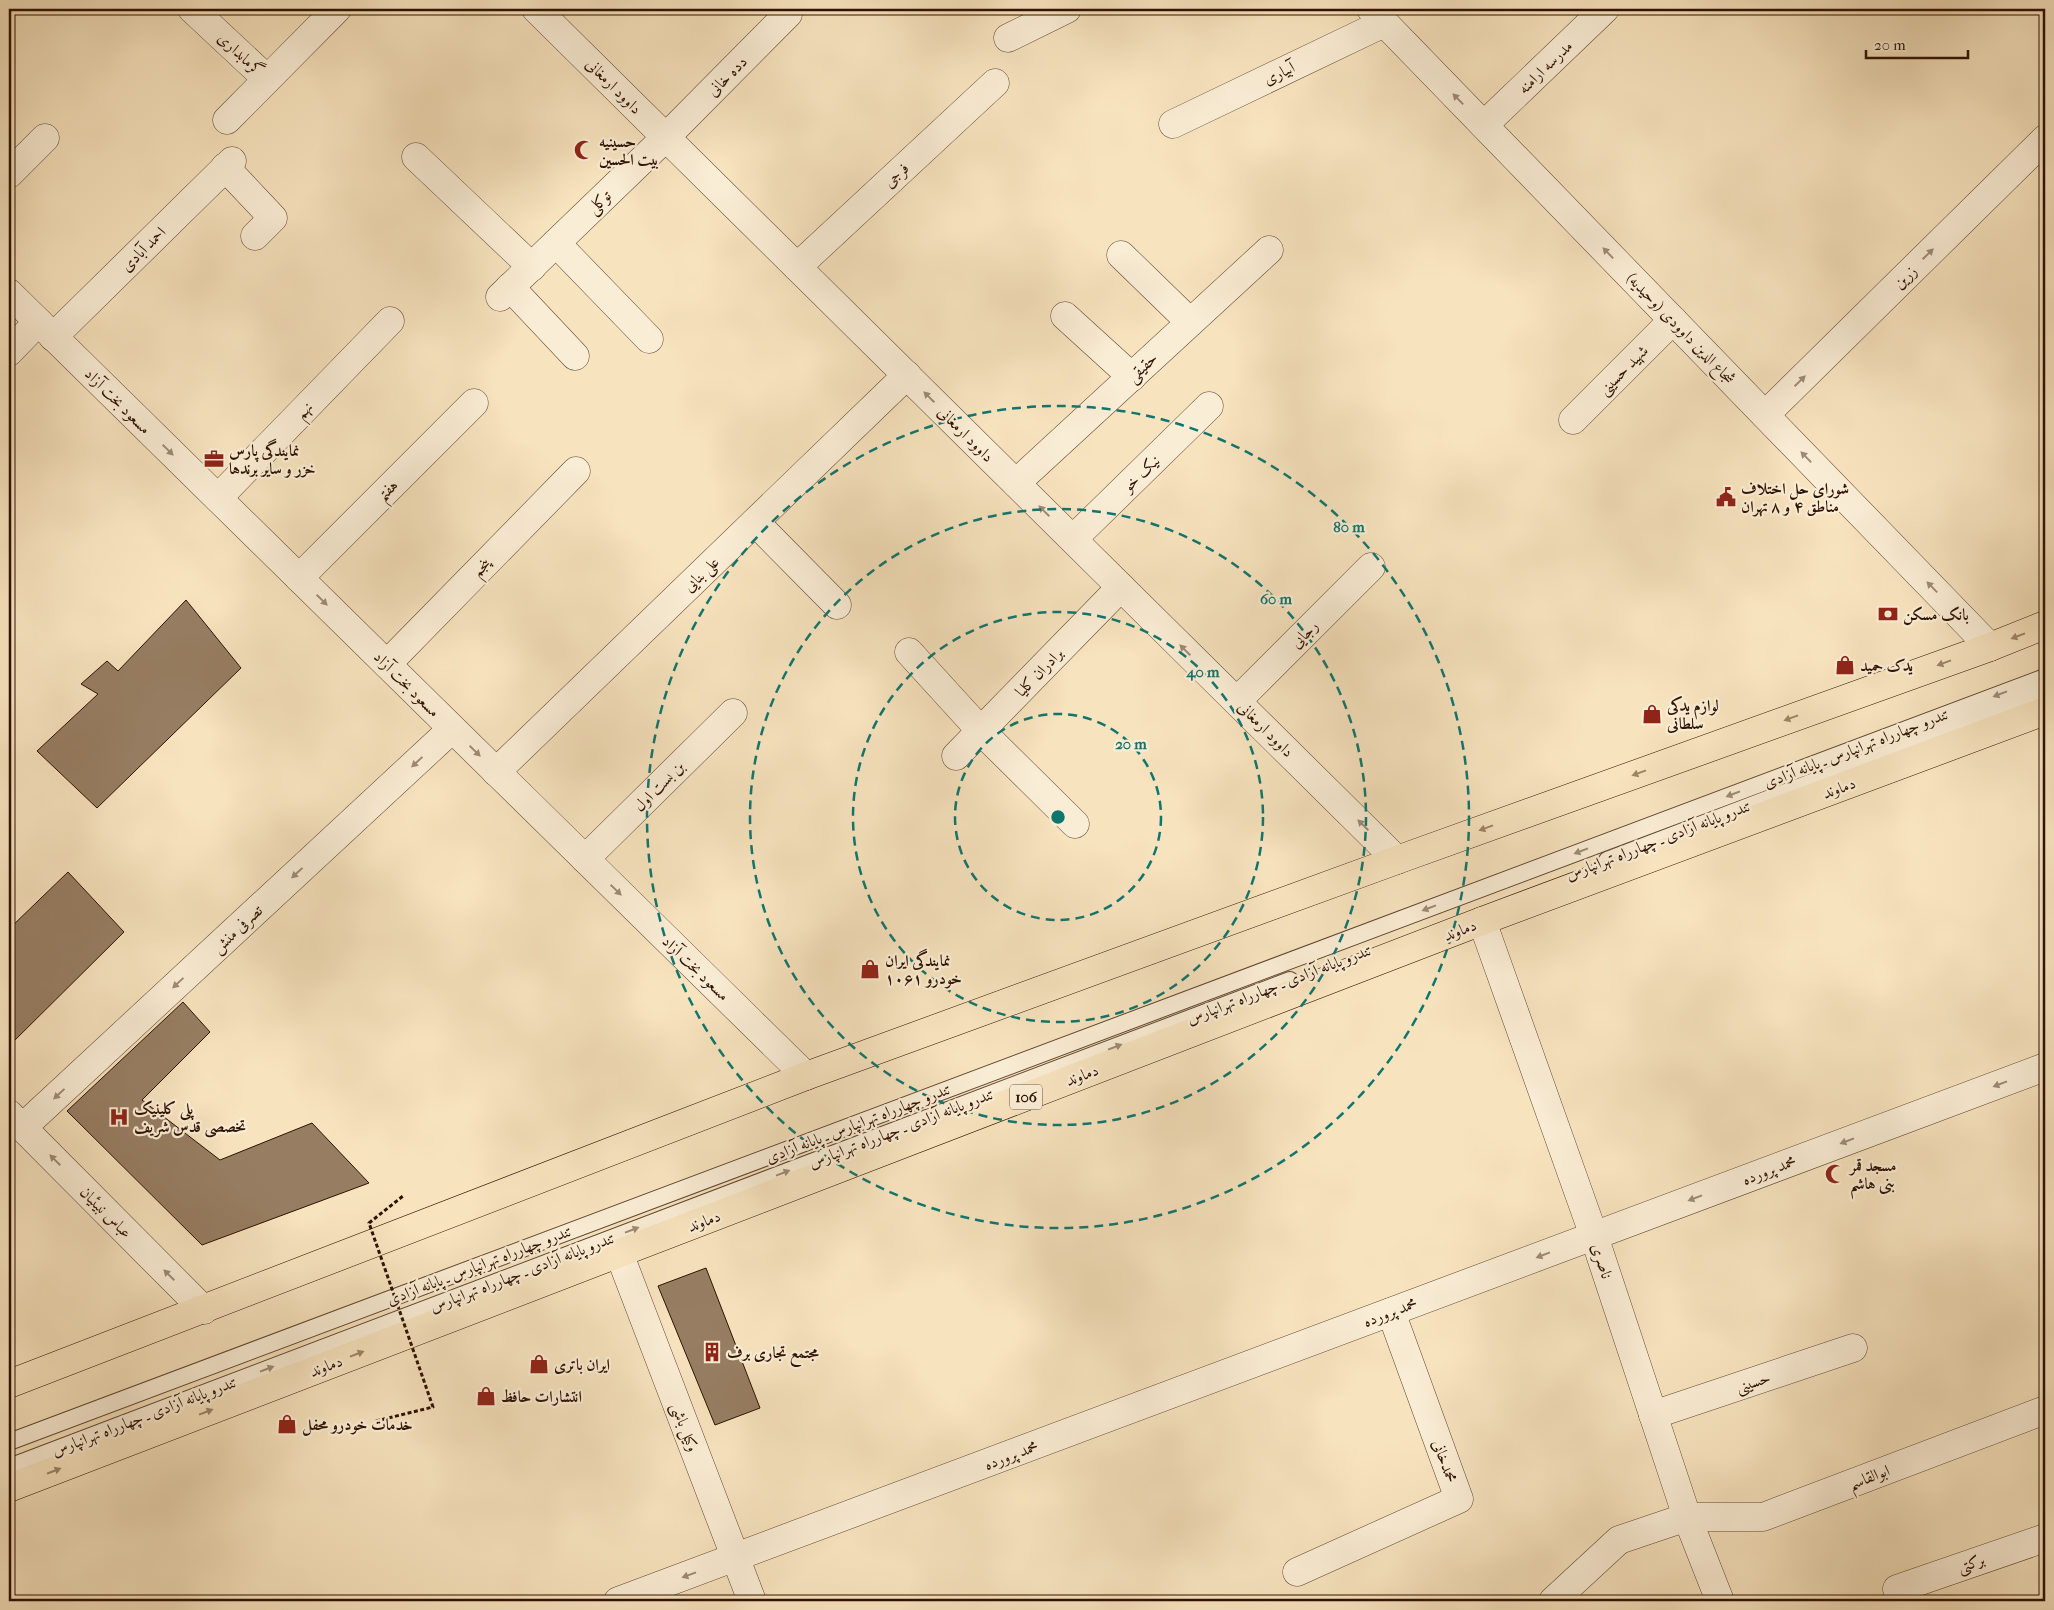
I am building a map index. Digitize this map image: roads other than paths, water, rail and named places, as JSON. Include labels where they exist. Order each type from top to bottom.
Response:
[{"type":"main road","points":[[9,1384],[806,1076],[1397,860],[1990,647],[2045,625]]},
{"type":"main road","name":"دماوند","points":[[9,1488],[1482,921],[2045,711]]},
{"type":"street","name":"گرمابداری","points":[[192,9],[267,79]]},
{"type":"street","name":"گرمابداری","points":[[227,120],[338,9]]},
{"type":"street","name":"داوود ارمغانی","points":[[536,9],[1397,860]]},
{"type":"street","points":[[1008,38],[1067,9]]},
{"type":"street","name":"مدرسه ارامنه","points":[[1484,125],[1605,9]]},
{"type":"street","name":"دده خانی","points":[[666,137],[788,14]]},
{"type":"street","name":"شجاع الدین داوودی (وحیدیه)","points":[[1378,16],[1990,647]]},
{"type":"street","name":"آبیاری","points":[[1173,124],[1378,16]]},
{"type":"street","name":"فرجی","points":[[797,267],[995,83]]},
{"type":"street","name":"توکلی","points":[[575,356],[505,292],[666,137]]},
{"type":"street","points":[[9,174],[45,138]]},
{"type":"street","name":"زرین","points":[[1765,415],[2045,139]]},
{"type":"street","points":[[416,157],[532,267]]},
{"type":"street","name":"احمد آبادی","points":[[9,352],[46,329],[228,164],[273,218],[255,236]]},
{"type":"street","points":[[556,243],[649,339]]},
{"type":"street","name":"حقیقی","points":[[1016,483],[1269,250]]},
{"type":"street","points":[[1121,255],[1190,322]]},
{"type":"street","name":"مسعود بخت آزاد","points":[[9,293],[806,1076]]},
{"type":"street","points":[[1065,316],[1132,376]]},
{"type":"street","name":"شهید حسینی","points":[[1573,420],[1673,320]]},
{"type":"street","name":"نهم","points":[[218,498],[390,321]]},
{"type":"street","name":"علی بنایی","points":[[496,772],[907,375]]},
{"type":"street","name":"هفتم","points":[[299,578],[474,403]]},
{"type":"street","name":"نیک خو","points":[[1073,540],[1209,406]]},
{"type":"street","name":"پنجم","points":[[387,664],[576,470]]},
{"type":"street","points":[[755,522],[837,605]]},
{"type":"street","name":"رجایی","points":[[1237,701],[1371,567]]},
{"type":"street","name":"برادران کلیا","points":[[956,756],[1121,587]]},
{"type":"street","points":[[908,652],[981,731],[1075,824]]},
{"type":"street","name":"بن بست اول","points":[[585,859],[733,713]]},
{"type":"street","name":"تصرفی منش","points":[[16,1121],[452,729]]},
{"type":"street","name":"ناصری","points":[[1482,921],[1594,1236],[1687,1516],[1720,1601]]},
{"type":"street","name":"محمد پرورده","points":[[618,1601],[2045,1067]]},
{"type":"street","name":"عباس نبیئیان","points":[[16,1121],[204,1310]]},
{"type":"street","name":"وکیل باشی","points":[[619,1253],[752,1601]]},
{"type":"street","name":"محمدخانی","points":[[1297,1572],[1459,1500],[1391,1312]]},
{"type":"street","name":"حسینی","points":[[1653,1414],[1853,1348]]},
{"type":"street","name":"ابوالقاسم","points":[[1553,1601],[1619,1540],[1687,1516],[1763,1516],[2045,1410]]},
{"type":"street","name":"برکتی","points":[[1897,1589],[2045,1538]]},
{"type":"lane","name":"تندرو چهارراه تهرانپارس ـ پایانه آزادی","points":[[9,1442],[2045,677]]},
{"type":"lane","name":"تندرو پایانه آزادی ـ چهارراه تهرانپارس","points":[[9,1467],[2045,693]]},
{"type":"place","name":"حسینیه بیت الحسین","points":[[584,150]]},
{"type":"place","name":"نمایندگی پارس خزر و سایر برندها","points":[[214,459]]},
{"type":"place","name":"شورای حل اختلاف مناطق ۴ و ۸ تهران","points":[[1726,497]]},
{"type":"place","name":"بانک مسکن","points":[[1888,614]]},
{"type":"place","name":"یدک حمید","points":[[1845,665]]},
{"type":"place","name":"لوازم یدکی سلطانی","points":[[1652,714]]},
{"type":"place","name":"نمایندگی ایران خودرو ۱۰۶۱","points":[[870,969]]},
{"type":"place","name":"پلی کلینیک تخصصی قدس شریف","points":[[119,1117]]},
{"type":"place","name":"مسجد قمر بنی هاشم","points":[[1835,1174]]},
{"type":"place","name":"مجتمع تجاری برف","points":[[712,1352]]},
{"type":"place","name":"ایران باتری","points":[[539,1364]]},
{"type":"place","name":"انتشارات حافظ","points":[[486,1396]]},
{"type":"place","name":"خدمات خودرو محفل","points":[[287,1424]]}]
